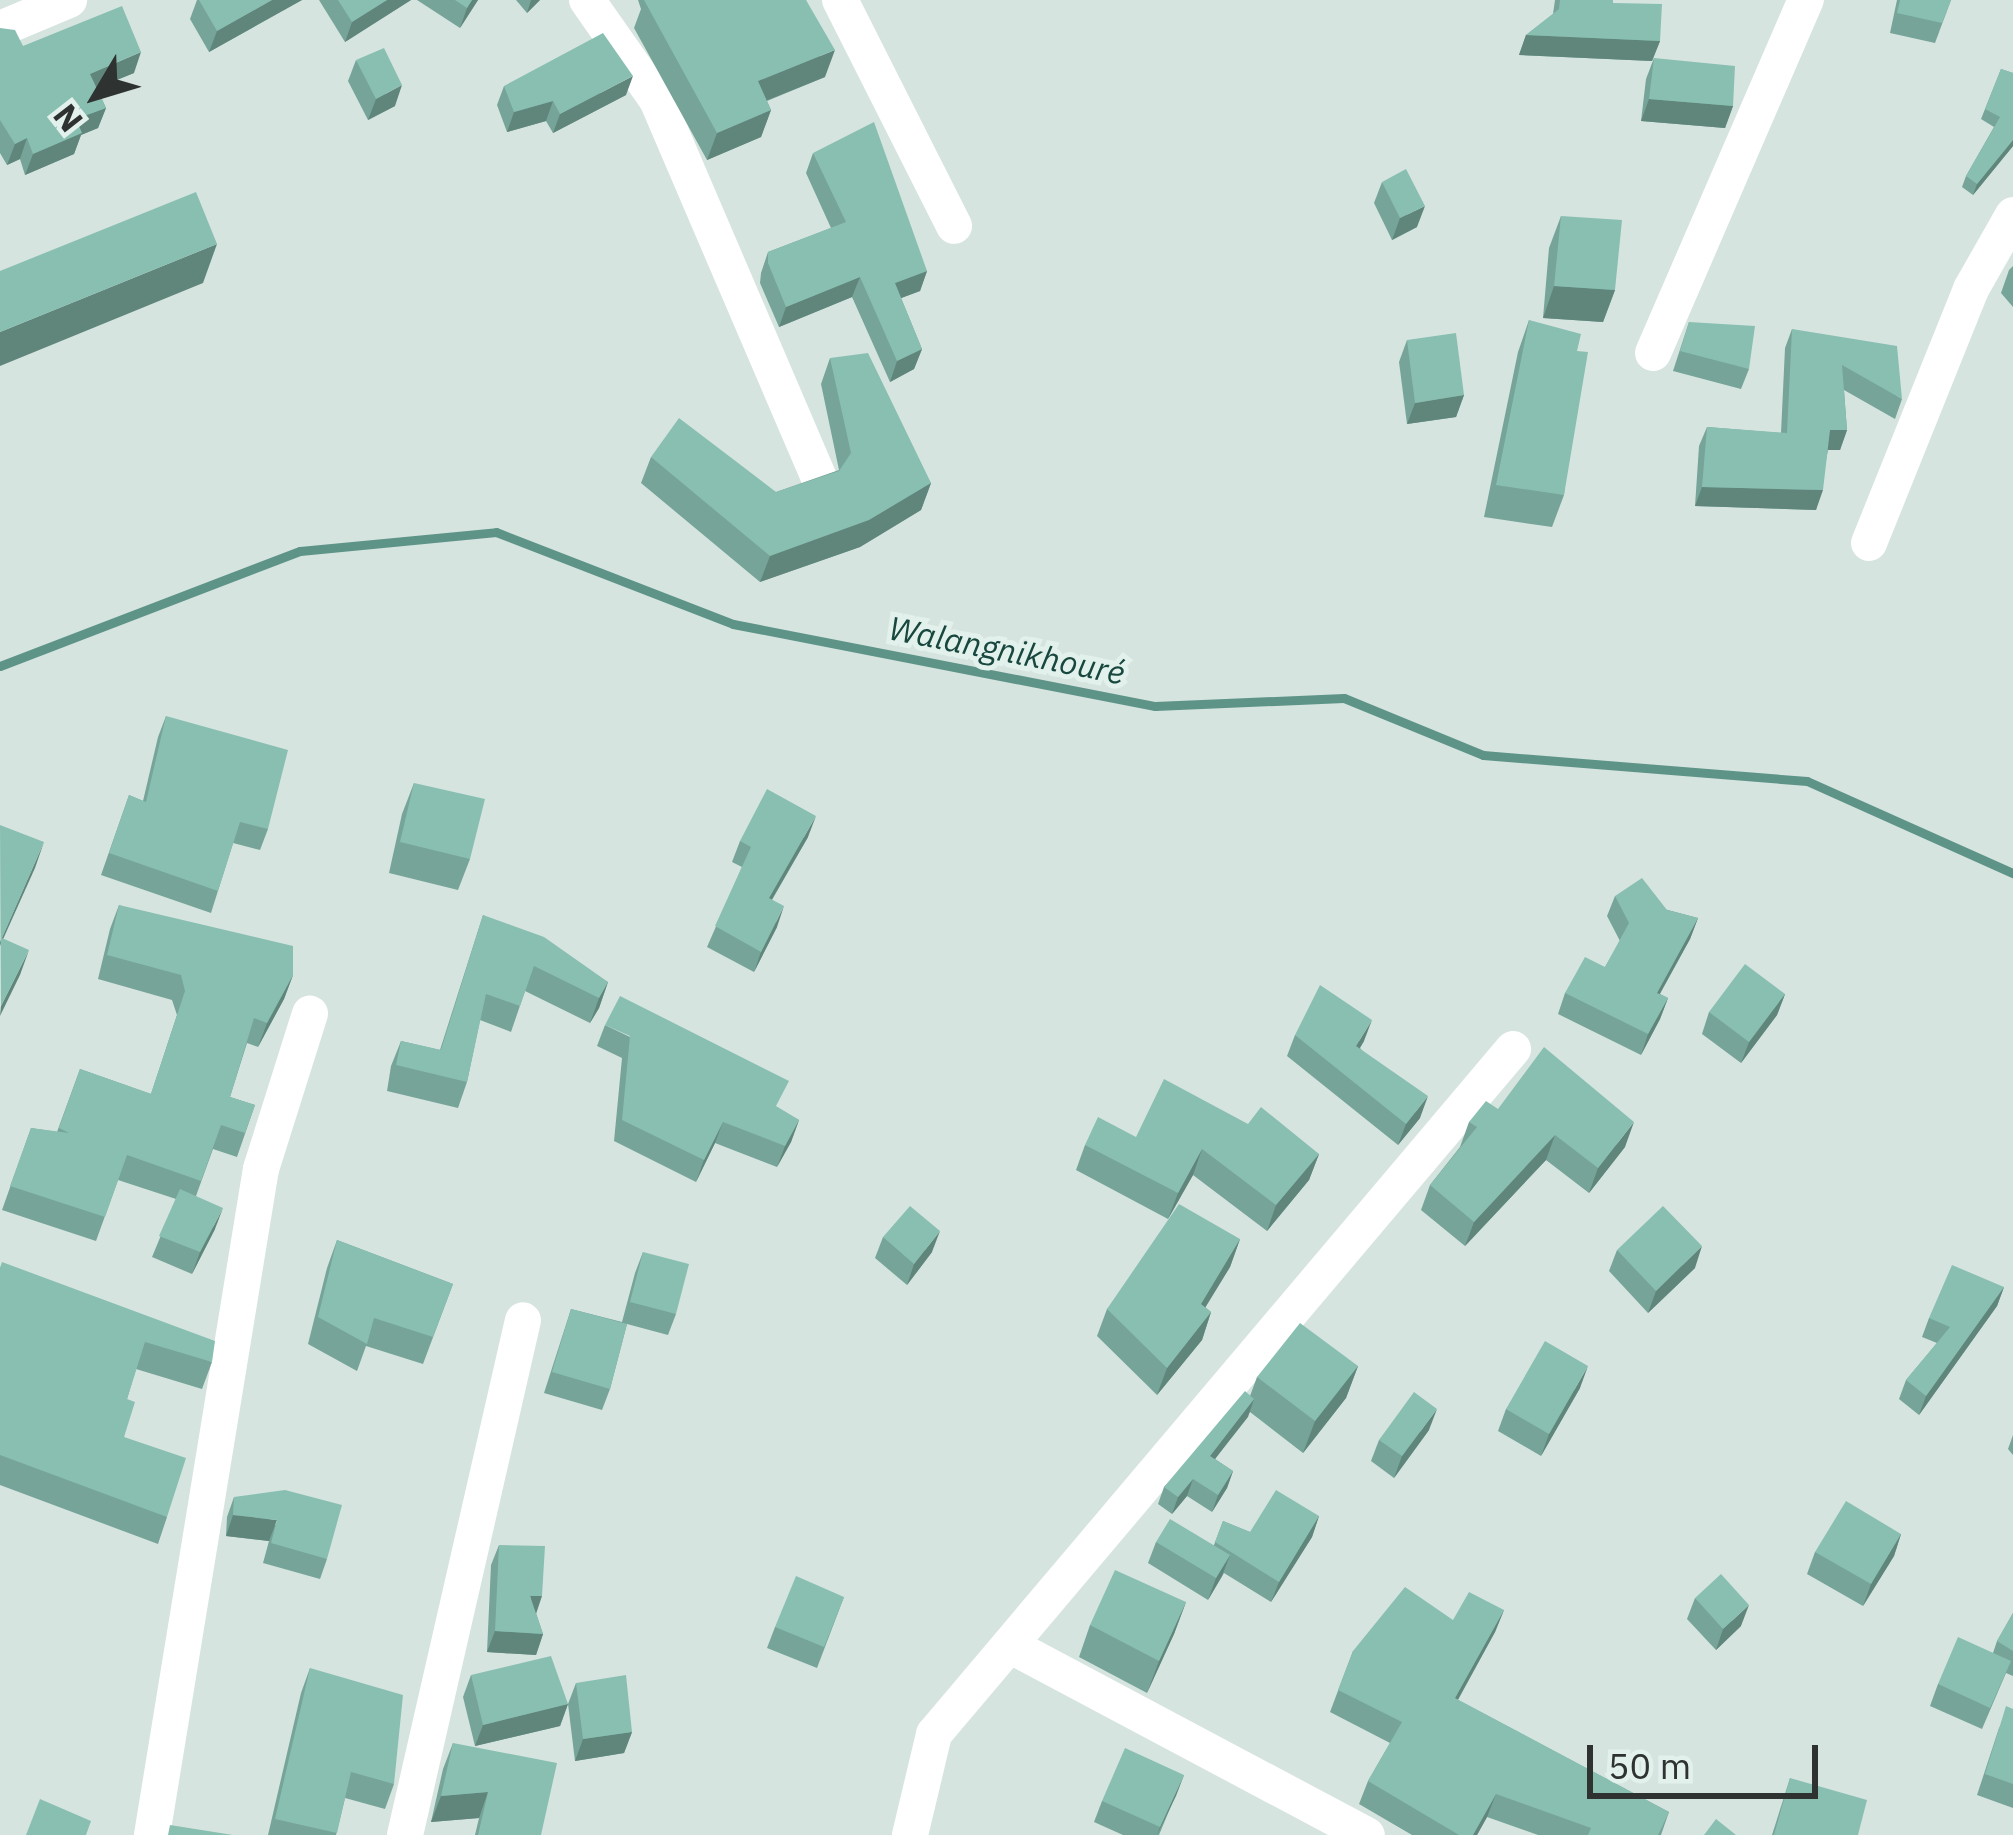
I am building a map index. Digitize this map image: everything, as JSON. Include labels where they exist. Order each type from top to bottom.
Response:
[{"type":"street","points":[[0,28],[69,0]]},
{"type":"street","points":[[587,0],[657,100],[819,478]]},
{"type":"street","points":[[840,0],[954,226]]},
{"type":"street","points":[[1652,352],[1806,0]]},
{"type":"street","points":[[1869,543],[1971,289],[2013,214]]},
{"type":"street","points":[[152,1835],[261,1168],[310,1014]]},
{"type":"street","points":[[910,1835],[934,1734],[1513,1049]]},
{"type":"street","points":[[405,1835],[524,1321]]},
{"type":"street","points":[[1011,1646],[1367,1835]]},
{"type":"building","points":[[199,0],[272,0],[217,31]]},
{"type":"building","points":[[338,0],[387,0],[352,22]]},
{"type":"building","points":[[644,0],[806,0],[835,50],[758,81],[771,110],[717,133]]},
{"type":"building","points":[[1560,0],[1662,4],[1660,41],[1526,35],[1559,9]]},
{"type":"building","points":[[1900,0],[1951,0],[1942,23],[1897,13]]},
{"type":"building","points":[[122,6],[141,52],[90,74],[106,108],[76,119],[82,133],[33,154],[27,138],[15,144],[0,120],[0,28],[15,30],[23,46]]},
{"type":"building","points":[[603,33],[633,76],[560,114],[553,101],[514,112],[504,86]]},
{"type":"building","points":[[384,48],[402,85],[376,99],[356,60]]},
{"type":"building","points":[[1654,58],[1735,66],[1733,106],[1649,99]]},
{"type":"building","points":[[2001,69],[2013,73],[2013,140],[1977,184],[1966,176],[2000,117],[1985,109]]},
{"type":"building","points":[[874,122],[927,271],[895,283],[922,349],[897,361],[860,277],[786,307],[768,263],[768,252],[846,222],[813,153]]},
{"type":"building","points":[[1406,169],[1425,206],[1400,218],[1382,182]]},
{"type":"building","points":[[196,192],[217,244],[0,332],[0,271]]},
{"type":"building","points":[[1561,216],[1622,220],[1615,290],[1554,286]]},
{"type":"building","points":[[1529,320],[1581,334],[1577,351],[1588,352],[1564,495],[1496,485]]},
{"type":"building","points":[[1689,322],[1755,326],[1749,369],[1680,351]]},
{"type":"building","points":[[1792,329],[1897,346],[1902,399],[1842,365],[1847,430],[1830,430],[1823,490],[1702,487],[1707,427],[1787,433]]},
{"type":"building","points":[[1456,333],[1464,395],[1415,403],[1407,340]]},
{"type":"building","points":[[868,353],[931,483],[869,520],[770,556],[651,457],[679,418],[776,492],[839,471],[851,453],[830,358]]},
{"type":"building","points":[[166,716],[288,750],[268,829],[240,822],[218,891],[109,853],[129,795],[146,802]]},
{"type":"building","points":[[414,783],[485,799],[470,859],[400,842]]},
{"type":"building","points":[[767,789],[816,816],[769,898],[784,906],[761,952],[715,926],[751,847],[740,841]]},
{"type":"building","points":[[0,825],[44,842],[2,938],[29,950],[1,1006]]},
{"type":"building","points":[[1642,878],[1667,910],[1698,918],[1657,993],[1668,998],[1648,1034],[1565,993],[1585,957],[1605,967],[1629,923],[1615,896]]},
{"type":"building","points":[[119,905],[293,946],[293,975],[267,1023],[254,1018],[230,1097],[255,1105],[245,1133],[221,1125],[201,1181],[127,1155],[105,1217],[10,1186],[31,1128],[69,1133],[59,1128],[80,1069],[151,1094],[185,991],[181,975],[107,955]]},
{"type":"building","points":[[483,915],[544,937],[608,982],[599,998],[534,966],[520,1006],[486,994],[467,1082],[396,1065],[401,1041],[441,1050]]},
{"type":"building","points":[[1745,964],[1785,994],[1749,1042],[1709,1012]]},
{"type":"building","points":[[1320,985],[1372,1020],[1356,1046],[1428,1096],[1406,1124],[1295,1035]]},
{"type":"building","points":[[620,996],[789,1081],[776,1106],[799,1120],[785,1146],[723,1122],[704,1160],[622,1120],[630,1036],[605,1025]]},
{"type":"building","points":[[1544,1047],[1634,1122],[1598,1168],[1555,1135],[1474,1222],[1430,1185],[1477,1127],[1469,1122],[1486,1101],[1498,1109]]},
{"type":"building","points":[[1164,1079],[1248,1124],[1261,1107],[1319,1154],[1276,1205],[1202,1149],[1178,1193],[1085,1145],[1098,1117],[1136,1137]]},
{"type":"building","points":[[180,1189],[223,1208],[200,1252],[159,1236]]},
{"type":"building","points":[[1179,1204],[1240,1239],[1201,1304],[1211,1312],[1167,1368],[1107,1309]]},
{"type":"building","points":[[910,1206],[940,1231],[914,1264],[883,1237]]},
{"type":"building","points":[[1663,1206],[1702,1246],[1656,1291],[1617,1250]]},
{"type":"building","points":[[337,1240],[453,1284],[433,1337],[374,1318],[367,1344],[318,1317]]},
{"type":"building","points":[[643,1252],[689,1264],[676,1314],[630,1302]]},
{"type":"building","points":[[2,1262],[215,1341],[212,1362],[145,1342],[127,1399],[135,1402],[124,1437],[186,1458],[167,1517],[0,1455]]},
{"type":"building","points":[[1952,1265],[2004,1287],[1926,1396],[1906,1380],[1950,1327],[1929,1318]]},
{"type":"building","points":[[571,1309],[627,1324],[610,1389],[552,1372]]},
{"type":"building","points":[[1300,1323],[1358,1366],[1315,1421],[1257,1377]]},
{"type":"building","points":[[1545,1341],[1588,1366],[1549,1434],[1506,1409]]},
{"type":"building","points":[[1245,1391],[1254,1399],[1210,1456],[1233,1471],[1218,1495],[1193,1479],[1178,1497],[1164,1487]]},
{"type":"building","points":[[1414,1392],[1437,1409],[1402,1456],[1379,1440]]},
{"type":"building","points":[[285,1490],[342,1505],[327,1559],[271,1543],[277,1520],[233,1515],[234,1497]]},
{"type":"building","points":[[1276,1490],[1319,1516],[1279,1582],[1215,1542],[1223,1521],[1250,1532]]},
{"type":"building","points":[[1846,1501],[1901,1534],[1871,1584],[1815,1552]]},
{"type":"building","points":[[1170,1519],[1230,1555],[1216,1578],[1156,1542]]},
{"type":"building","points":[[499,1545],[545,1546],[542,1596],[530,1596],[543,1634],[495,1631]]},
{"type":"building","points":[[1115,1570],[1186,1602],[1159,1661],[1090,1625]]},
{"type":"building","points":[[1721,1574],[1749,1605],[1723,1629],[1695,1598]]},
{"type":"building","points":[[796,1576],[844,1597],[824,1647],[775,1627]]},
{"type":"building","points":[[1405,1587],[1453,1620],[1469,1592],[1504,1610],[1455,1698],[1669,1812],[1658,1835],[1588,1835],[1591,1828],[1496,1794],[1473,1835],[1459,1835],[1368,1781],[1402,1722],[1338,1690],[1353,1651]]},
{"type":"building","points":[[2013,1613],[2013,1651],[1997,1641]]},
{"type":"building","points":[[1958,1637],[2011,1661],[1990,1708],[1938,1684]]},
{"type":"building","points":[[551,1656],[568,1704],[483,1725],[471,1675]]},
{"type":"building","points":[[310,1668],[403,1695],[394,1784],[351,1772],[337,1833],[275,1819]]},
{"type":"building","points":[[626,1675],[632,1732],[583,1739],[576,1683]]},
{"type":"building","points":[[2006,1706],[2013,1709],[2013,1784],[1985,1774]]},
{"type":"building","points":[[453,1743],[557,1763],[541,1835],[478,1835],[488,1792],[441,1796]]},
{"type":"building","points":[[1125,1748],[1184,1775],[1160,1827],[1102,1801]]},
{"type":"building","points":[[1790,1778],[1867,1800],[1858,1835],[1774,1835]]},
{"type":"building","points":[[40,1799],[91,1821],[86,1835],[26,1835]]},
{"type":"building","points":[[1716,1819],[1736,1835],[1704,1835]]},
{"type":"building","points":[[170,1825],[233,1835],[168,1835]]},
{"type":"waterway","name":"Walangnikhouré","points":[[0,666],[300,551],[496,532],[733,624],[1155,706],[1344,698],[1483,755],[1807,781],[2013,873]]}]
